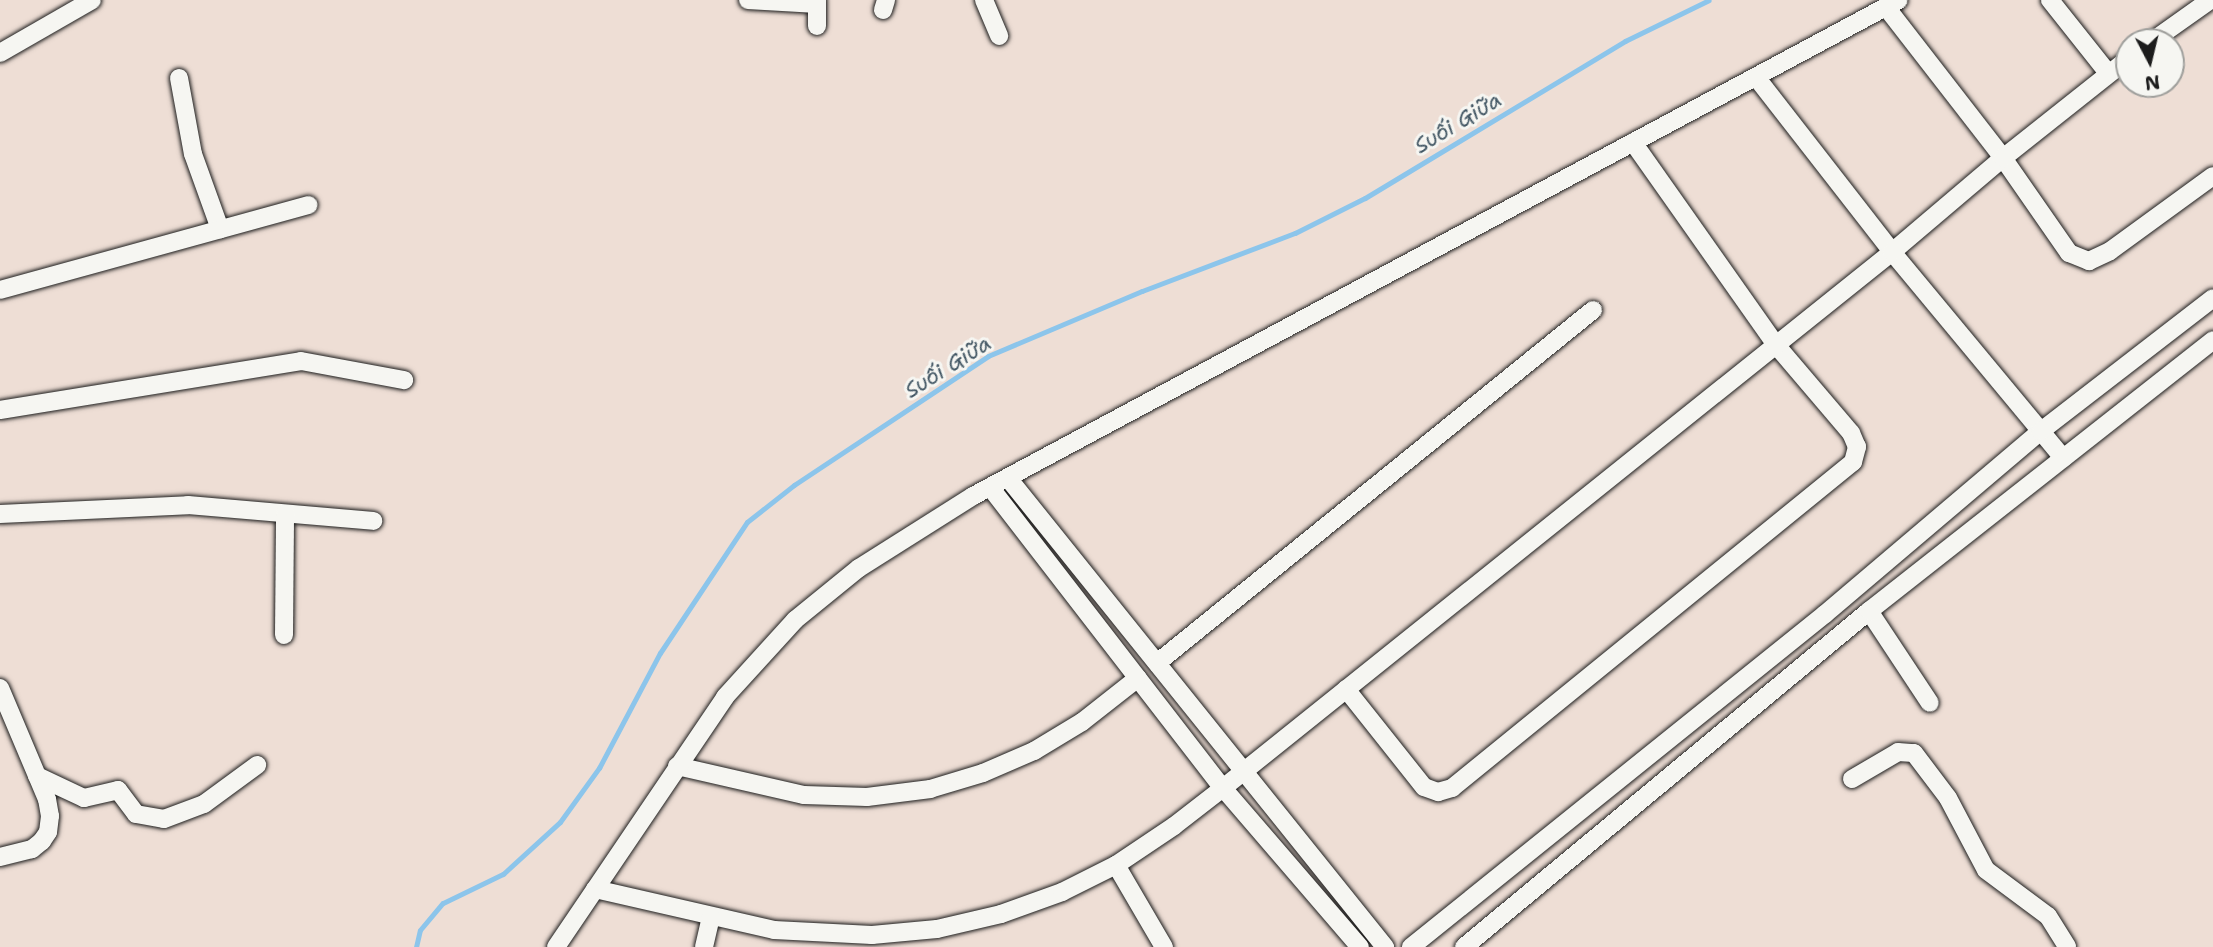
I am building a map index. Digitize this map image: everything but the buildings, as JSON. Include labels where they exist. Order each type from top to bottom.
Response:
[{"type":"street","points":[[0,53],[92,0]]},
{"type":"street","points":[[748,0],[817,2],[817,26]]},
{"type":"street","points":[[984,0],[999,36]]},
{"type":"street","points":[[2050,0],[2108,73]]},
{"type":"street","points":[[2171,28],[2210,0]]},
{"type":"street","points":[[556,947],[677,766],[747,670],[795,620],[898,541],[990,487],[1893,3],[2068,253],[2089,261],[2110,251],[2213,176]]},
{"type":"street","points":[[595,889],[710,917],[807,934],[905,933],[1001,914],[1062,892],[1116,865],[1174,826],[1223,788],[1892,252],[2115,68]]},
{"type":"street","points":[[1756,77],[1892,252],[2063,458]]},
{"type":"street","points":[[179,78],[193,154],[220,229]]},
{"type":"street","points":[[1346,689],[1424,787],[1438,792],[1452,788],[1853,462],[1857,447],[1851,433],[1776,345],[1633,142]]},
{"type":"street","points":[[0,290],[307,205]]},
{"type":"street","points":[[1411,947],[1825,614],[2041,431],[2213,298]]},
{"type":"street","points":[[1157,663],[1593,310]]},
{"type":"street","points":[[1464,947],[1869,611],[2213,340]]},
{"type":"street","points":[[0,410],[301,361],[404,380]]},
{"type":"street","points":[[1008,478],[1385,947]]},
{"type":"street","points":[[990,487],[1223,788],[1360,947]]},
{"type":"street","points":[[0,514],[188,505],[373,521]]},
{"type":"street","points":[[284,635],[285,513]]},
{"type":"street","points":[[1869,611],[1930,703]]},
{"type":"street","points":[[677,766],[804,795],[867,796],[930,789],[983,774],[1034,751],[1082,722],[1138,678]]},
{"type":"street","points":[[0,688],[47,799],[50,816],[48,832],[42,841],[32,849],[0,856]]},
{"type":"street","points":[[1852,779],[1898,752],[1914,753],[1948,798],[1986,870],[2048,916],[2067,947]]},
{"type":"street","points":[[37,776],[84,799],[118,790],[136,814],[164,819],[204,804],[257,765]]},
{"type":"street","points":[[1116,865],[1164,947]]},
{"type":"street","points":[[704,947],[710,917]]},
{"type":"waterway","name":"Suối Giữa","points":[[416,947],[420,930],[443,903],[503,874],[560,822],[599,768],[660,653],[747,522],[794,485],[988,356],[1142,291],[1295,233],[1365,198],[1625,41],[1709,0]]}]
